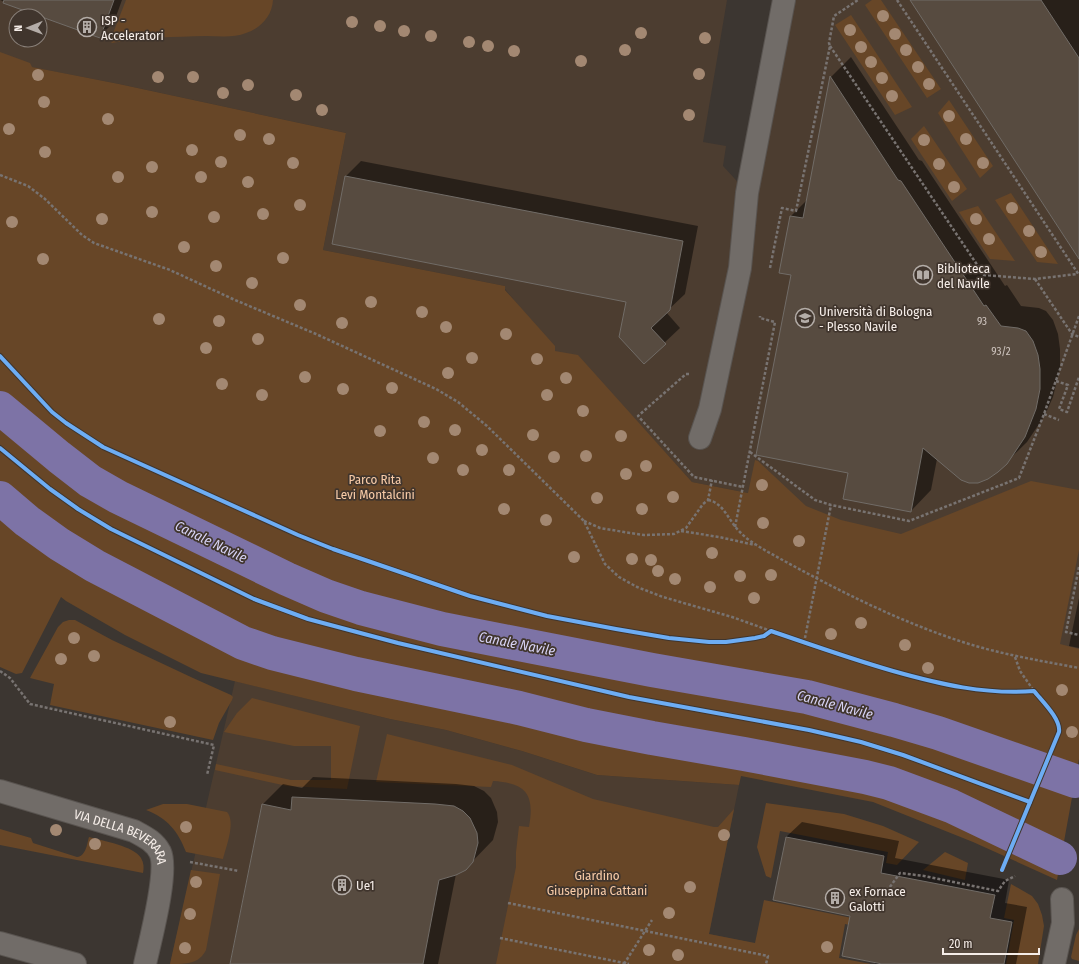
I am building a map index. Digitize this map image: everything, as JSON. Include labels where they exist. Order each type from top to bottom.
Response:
[{"type":"street","points":[[700,438],[710,409],[740,268],[747,193],[784,0]]},
{"type":"street","name":"VIA DELLA BEVERARA","points":[[0,791],[134,831],[147,838],[154,844],[161,854],[163,862],[163,879],[145,964]]},
{"type":"street","points":[[1054,964],[1063,923],[1062,899]]},
{"type":"street","points":[[0,943],[75,964]]},
{"type":"path","points":[[858,0],[834,16],[828,43],[984,275],[1035,279],[1078,274],[897,0]]},
{"type":"path","points":[[769,274],[782,208],[796,211],[830,46]]},
{"type":"path","points":[[0,175],[28,186],[45,199],[82,235],[94,242],[170,270],[436,389],[458,402],[487,426],[584,521],[605,564],[619,578],[638,588],[663,597],[732,616],[769,632],[778,634]]},
{"type":"path","points":[[1035,279],[1072,334],[1079,337]]},
{"type":"path","points":[[735,527],[776,322],[760,318],[761,311]]},
{"type":"path","points":[[750,452],[815,500],[831,506],[909,521],[1020,478],[1079,316]]},
{"type":"path","points":[[1056,381],[1068,385],[1059,409],[1067,412],[1079,377]]},
{"type":"path","points":[[1044,414],[1059,420]]},
{"type":"path","points":[[708,500],[712,480]]},
{"type":"path","points":[[681,531],[692,522],[702,504],[708,500],[716,501],[735,527],[746,538],[816,579],[867,604],[969,644],[1015,656],[1079,668]]},
{"type":"path","points":[[804,642],[831,506]]},
{"type":"path","points":[[584,521],[600,528],[644,535],[669,534],[681,531],[731,539],[758,546]]},
{"type":"path","points":[[1079,567],[1066,632],[1079,635]]},
{"type":"path","points":[[797,640],[810,645]]},
{"type":"path","points":[[1015,656],[1020,671],[1038,696]]},
{"type":"path","points":[[0,671],[10,678],[30,704],[214,745],[208,775]]},
{"type":"path","points":[[1028,691],[1034,691]]},
{"type":"path","points":[[1004,792],[1030,802]]},
{"type":"path","points":[[1027,809],[1033,796]]},
{"type":"path","points":[[184,861],[239,871]]},
{"type":"path","points":[[884,896],[900,873],[924,876],[998,891],[1005,881],[1015,876]]},
{"type":"path","points":[[508,903],[768,956],[766,964]]},
{"type":"path","points":[[624,963],[652,920]]},
{"type":"path","points":[[500,938],[630,964]]},
{"type":"shaded area","name":"Università di Bologna - Plesso Navile","points":[[0,0],[727,0],[703,142],[726,146],[723,166],[747,192],[784,0],[1079,0],[1079,661],[748,493],[692,482],[632,416],[555,351],[505,289],[505,286],[323,250],[346,133],[119,84],[0,61]]},
{"type":"shaded area","points":[[235,681],[390,719],[446,730],[522,751],[597,775],[739,785],[709,934],[778,948],[775,964],[170,964]]},
{"type":"green space","points":[[126,0],[273,0],[272,6],[265,21],[251,31],[241,35],[159,38],[112,43],[110,41]]},
{"type":"green space","points":[[872,0],[881,0],[941,89],[927,98],[865,5]]},
{"type":"green space","points":[[851,15],[912,107],[895,115],[835,25]]},
{"type":"green space","name":"Parco Rita Levi Montalcini","points":[[0,52],[30,63],[32,67],[119,84],[346,133],[323,250],[505,286],[505,290],[555,346],[555,351],[578,355],[692,482],[748,493],[755,460],[758,461],[806,506],[841,520],[901,534],[1031,481],[1079,490],[1079,550],[1060,644],[1079,649],[1079,759],[1057,880],[973,842],[873,802],[741,776],[739,785],[597,775],[522,751],[446,730],[390,719],[201,673],[125,635],[61,597],[22,673],[16,674],[0,667]]},
{"type":"green space","points":[[949,100],[993,166],[980,178],[938,113]]},
{"type":"green space","points":[[924,126],[967,189],[952,201],[911,139]]},
{"type":"green space","points":[[1011,193],[1058,264],[1037,262],[995,200]]},
{"type":"green space","points":[[978,206],[1015,261],[990,259],[959,212]]},
{"type":"green space","points":[[75,620],[112,640],[231,695],[233,697],[232,700],[219,723],[213,740],[50,705],[54,684],[30,678],[58,627],[63,622]]},
{"type":"green space","points":[[252,698],[360,726],[347,789],[287,786],[215,770],[216,764],[291,780],[331,780],[331,746],[294,746],[224,732],[237,713]]},
{"type":"green space","name":"Giardino Giuseppina Cattani","points":[[387,734],[512,765],[593,799],[714,827],[718,827],[734,809],[709,934],[755,943],[764,900],[881,924],[879,931],[845,924],[839,958],[871,964],[496,964],[516,867],[519,826],[529,827],[531,806],[529,798],[526,792],[520,788],[513,784],[504,782],[493,781],[491,787],[376,782]]},
{"type":"green space","points":[[766,803],[844,814],[883,826],[919,842],[897,865],[886,863],[888,852],[780,831],[771,878],[766,876],[757,847]]},
{"type":"green space","points":[[163,804],[187,804],[227,812],[230,816],[231,822],[223,859],[186,852],[183,844],[171,826],[160,817],[146,810]]},
{"type":"green space","points":[[0,829],[31,838],[33,843],[77,857],[84,852],[89,837],[118,844],[132,850],[141,858],[144,867],[143,873],[0,845]]},
{"type":"green space","points":[[945,852],[968,863],[965,880],[923,870]]},
{"type":"green space","points":[[191,870],[220,874],[206,950],[196,961],[182,964],[170,964]]},
{"type":"green space","points":[[1011,884],[1032,896],[1038,904],[1042,915],[1044,926],[1038,964],[1006,964],[1014,920],[1004,918]]},
{"type":"green space","points":[[1079,929],[1079,961],[1072,959],[1071,957],[1076,935]]},
{"type":"building","name":"ISP - Acceleratori","points":[[4,0],[114,0],[100,38],[48,19],[48,8],[17,8],[3,3]]},
{"type":"building","points":[[910,0],[1041,0],[1079,58],[1079,259]]},
{"type":"building","points":[[830,76],[898,180],[901,181],[984,306],[986,305],[1001,326],[1018,328],[1026,331],[1033,341],[1038,355],[1040,389],[1036,409],[1025,437],[1007,464],[988,479],[978,483],[969,483],[961,480],[923,448],[911,512],[843,499],[848,473],[756,455],[791,275],[779,273],[790,216],[803,218]]},
{"type":"building","points":[[345,176],[683,241],[670,310],[651,328],[666,344],[644,364],[619,337],[626,302],[332,244]]},
{"type":"building","name":"Ue1","points":[[292,797],[454,806],[463,811],[470,818],[477,833],[478,843],[473,862],[466,870],[456,875],[439,880],[423,964],[230,964],[262,804],[291,810]]},
{"type":"building","name":"ex Fornace Galotti","points":[[786,837],[884,856],[881,873],[995,895],[990,918],[1012,922],[1004,964],[882,964],[842,956],[850,916],[773,900]]},
{"type":"waterway","name":"Canale Navile","points":[[0,408],[90,481],[118,497],[287,579],[326,596],[361,608],[442,629],[652,670],[807,697],[938,733],[1075,781]]},
{"type":"waterway","name":"Canale Navile","points":[[0,498],[27,521],[59,544],[95,566],[243,643],[272,653],[356,674],[519,708],[586,725],[865,777],[889,783],[951,806],[1060,858]]},
{"type":"cycle path","points":[[0,356],[52,412],[103,447],[298,535],[333,549],[470,596],[547,616],[669,638],[726,642],[764,636],[771,631],[862,662],[945,684],[980,690],[1016,692],[1034,691],[1054,716],[1059,727],[1059,732],[1002,870]]},
{"type":"cycle path","points":[[0,448],[50,489],[78,509],[111,529],[254,599],[308,619],[398,643],[629,697],[809,730],[861,742],[903,755],[1030,802]]},
{"type":"place","name":"ISP - Acceleratori","points":[[87,27]]},
{"type":"place","name":"Biblioteca del Navile","points":[[923,275]]},
{"type":"place","name":"Università di Bologna - Plesso Navile","points":[[805,318]]},
{"type":"place","name":"Ue1","points":[[342,885]]},
{"type":"place","name":"ex Fornace Galotti","points":[[835,898]]}]
